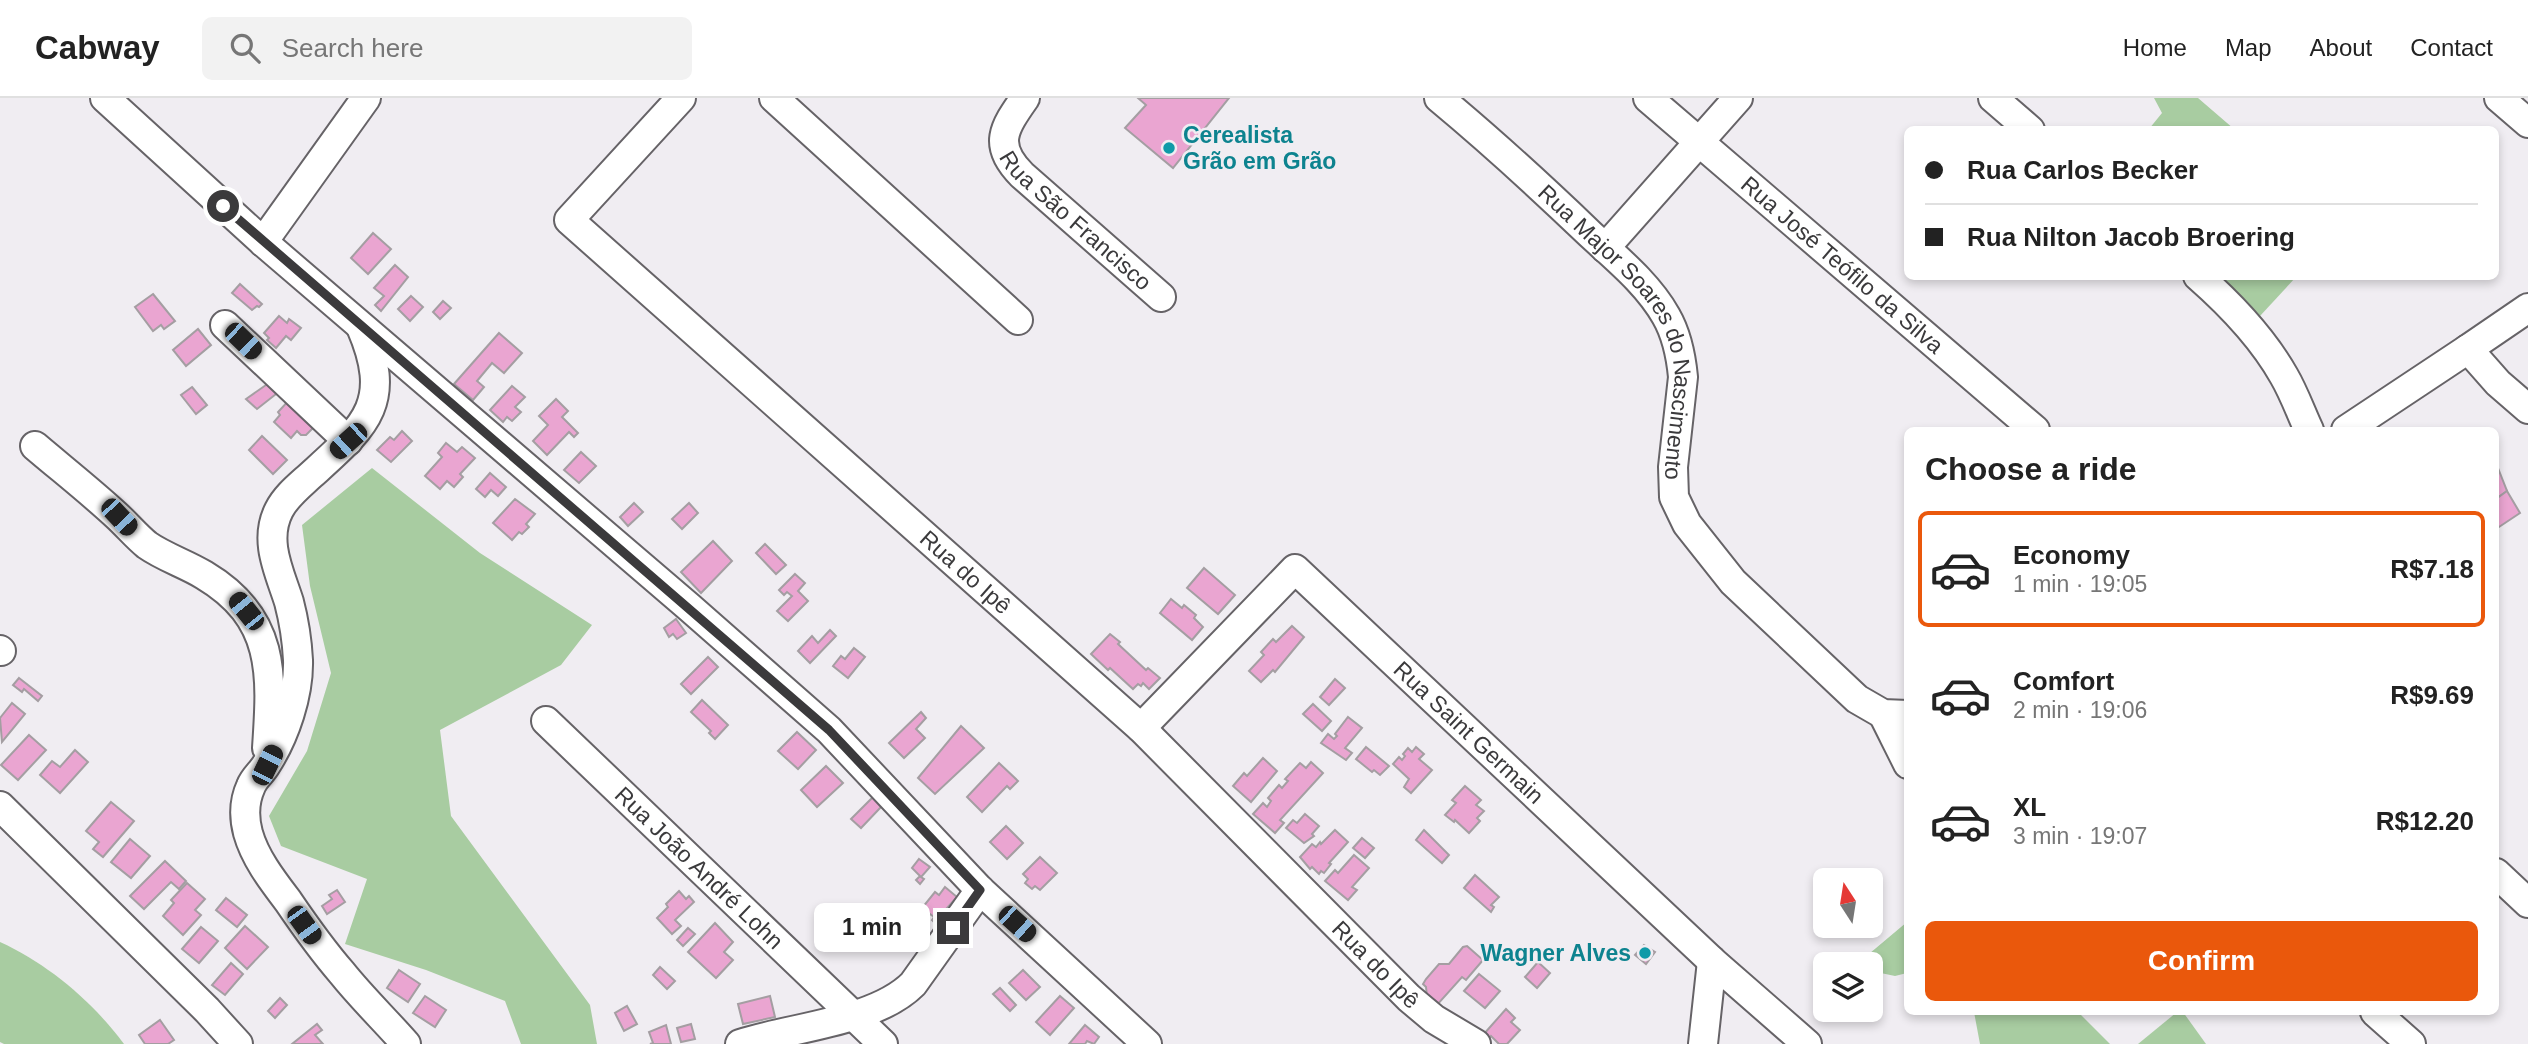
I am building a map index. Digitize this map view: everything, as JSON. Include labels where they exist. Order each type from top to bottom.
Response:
[{"type":"street","points":[[105,98],[262,242],[829,730],[980,890],[1147,1044]]},
{"type":"street","points":[[262,242],[366,98]]},
{"type":"street","name":"Rua do Ipê","points":[[681,98],[569,220],[1141,728],[1409,998],[1434,1019],[1476,1044]]},
{"type":"street","points":[[774,98],[1018,320]]},
{"type":"street","name":"Rua São Francisco","points":[[1025,98],[1005,129],[1003,146],[1009,160],[1022,175],[1161,298]]},
{"type":"street","name":"Rua Major Soares do Nascimento","points":[[1439,98],[1506,153],[1656,300],[1673,330],[1683,377],[1673,467],[1674,497],[1687,524],[1733,582],[1857,699],[1895,715]]},
{"type":"street","name":"Rua José Teófilo da Silva","points":[[1648,98],[2032,427]]},
{"type":"street","points":[[1605,248],[1738,98]]},
{"type":"street","points":[[1993,98],[2025,126]]},
{"type":"street","points":[[2500,98],[2528,123]]},
{"type":"street","points":[[2203,280],[2258,336],[2284,377],[2308,427]]},
{"type":"street","points":[[2351,427],[2528,308]]},
{"type":"street","points":[[225,325],[348,441]]},
{"type":"street","points":[[361,327],[372,359],[375,393],[364,423],[285,500],[275,520],[274,558],[289,604],[297,641],[298,671],[284,729],[267,765],[251,785],[245,809],[248,832],[256,854],[321,947],[406,1044]]},
{"type":"street","points":[[2468,349],[2498,383],[2528,409]]},
{"type":"street","points":[[35,446],[119,517],[147,545],[205,576],[236,599],[256,623],[265,649],[270,684],[267,765]]},
{"type":"street","name":"Rua Saint Germain","points":[[1141,728],[1295,569],[1712,961],[1807,1044]]},
{"type":"street","points":[[1895,715],[1904,749]]},
{"type":"street","name":"Rua João André Lohn","points":[[546,720],[883,1044]]},
{"type":"street","points":[[0,806],[207,1010],[238,1044]]},
{"type":"street","points":[[2499,876],[2528,903]]},
{"type":"street","points":[[740,1044],[853,1015],[893,1000],[913,984],[980,890]]},
{"type":"street","points":[[1703,1044],[1712,961]]},
{"type":"street","points":[[2378,1015],[2411,1044]]},
{"type":"green space","points":[[2154,98],[2198,98],[2231,126],[2151,126],[2162,113]]},
{"type":"green space","points":[[2220,280],[2293,280],[2260,316]]},
{"type":"green space","points":[[372,468],[480,553],[592,625],[561,665],[440,730],[451,816],[590,1005],[597,1044],[521,1044],[505,1001],[426,970],[345,944],[367,879],[281,846],[269,816],[307,751],[331,673],[310,586],[302,525]]},
{"type":"green space","points":[[1904,925],[1904,974],[1895,976],[1883,974],[1883,952],[1871,952]]},
{"type":"green space","points":[[0,942],[35,961],[68,985],[98,1013],[124,1044],[0,1042]]},
{"type":"green space","points":[[1975,1015],[2081,1015],[2110,1044],[1980,1044]]},
{"type":"green space","points":[[2173,1015],[2185,1015],[2206,1044],[2138,1044]]},
{"type":"building","name":"Cerealista Grão em Grão","points":[[1138,98],[1229,98],[1173,168],[1125,128],[1146,105]]},
{"type":"building","points":[[373,233],[391,249],[368,274],[351,258]]},
{"type":"building","points":[[395,265],[408,277],[381,311],[375,305],[384,296],[374,288]]},
{"type":"building","points":[[240,284],[262,304],[259,307],[252,310],[232,293]]},
{"type":"building","points":[[153,294],[175,321],[164,329],[161,325],[153,331],[135,307]]},
{"type":"building","points":[[411,296],[423,307],[410,321],[398,309]]},
{"type":"building","points":[[443,301],[451,308],[440,319],[433,312]]},
{"type":"building","points":[[279,316],[287,323],[289,319],[301,328],[291,340],[286,336],[276,348],[264,333]]},
{"type":"building","points":[[198,329],[211,345],[186,366],[173,350]]},
{"type":"building","points":[[499,333],[522,353],[504,373],[492,363],[477,381],[484,387],[473,400],[454,384]]},
{"type":"building","points":[[276,378],[285,387],[257,409],[246,399]]},
{"type":"building","points":[[512,386],[525,397],[515,407],[521,412],[512,421],[507,417],[503,422],[490,410]]},
{"type":"building","points":[[192,387],[207,405],[196,414],[181,395]]},
{"type":"building","points":[[291,398],[317,424],[306,435],[297,431],[291,438],[274,422],[280,415],[278,412]]},
{"type":"building","points":[[556,399],[568,411],[562,417],[578,433],[574,437],[569,432],[547,455],[533,441],[548,425],[539,416]]},
{"type":"building","points":[[402,431],[412,441],[391,462],[377,450],[390,437],[394,440]]},
{"type":"building","points":[[262,436],[287,460],[273,474],[249,450]]},
{"type":"building","points":[[446,443],[457,452],[462,447],[475,458],[460,474],[463,477],[454,487],[447,481],[440,489],[425,476],[442,457],[438,453]]},
{"type":"building","points":[[581,452],[596,466],[579,483],[564,470]]},
{"type":"building","points":[[2499,471],[2507,491],[2499,497]]},
{"type":"building","points":[[490,473],[506,487],[498,496],[491,490],[485,497],[476,489]]},
{"type":"building","points":[[2507,491],[2520,513],[2499,527],[2499,497]]},
{"type":"building","points":[[515,499],[535,514],[526,524],[529,527],[522,534],[519,532],[512,540],[493,523]]},
{"type":"building","points":[[634,503],[643,512],[628,526],[620,517]]},
{"type":"building","points":[[689,503],[698,513],[682,529],[672,519]]},
{"type":"building","points":[[713,541],[732,561],[701,593],[681,572]]},
{"type":"building","points":[[765,544],[786,565],[776,574],[756,553]]},
{"type":"building","points":[[1204,568],[1235,595],[1218,614],[1187,588]]},
{"type":"building","points":[[795,574],[805,583],[798,591],[808,601],[788,621],[777,611],[792,596],[787,592],[784,595],[779,590]]},
{"type":"building","points":[[1171,599],[1196,615],[1194,618],[1203,627],[1192,640],[1160,613]]},
{"type":"building","points":[[676,619],[686,633],[677,639],[673,634],[669,637],[664,628]]},
{"type":"building","points":[[1292,626],[1304,637],[1275,672],[1273,670],[1261,682],[1249,671],[1264,655],[1261,652],[1273,639],[1276,642]]},
{"type":"building","points":[[830,630],[836,636],[810,663],[798,651],[812,636],[818,643]]},
{"type":"building","points":[[1110,634],[1146,670],[1148,668],[1160,678],[1149,689],[1143,683],[1133,689],[1091,654]]},
{"type":"building","points":[[854,648],[865,657],[848,678],[833,666],[841,656],[845,659]]},
{"type":"building","points":[[708,657],[718,667],[691,694],[681,684]]},
{"type":"building","points":[[19,678],[42,696],[38,701],[24,689],[22,692],[13,685]]},
{"type":"building","points":[[1335,679],[1345,688],[1329,705],[1320,697]]},
{"type":"building","points":[[702,700],[728,725],[715,739],[709,733],[711,731],[691,712]]},
{"type":"building","points":[[12,703],[25,714],[2,742],[0,718]]},
{"type":"building","points":[[1313,704],[1331,721],[1322,731],[1303,714]]},
{"type":"building","points":[[921,712],[926,718],[916,729],[925,738],[904,758],[889,743]]},
{"type":"building","points":[[1348,717],[1362,728],[1345,748],[1352,753],[1346,760],[1321,743],[1328,734],[1334,739]]},
{"type":"building","points":[[961,726],[984,748],[935,794],[918,778]]},
{"type":"building","points":[[797,732],[816,750],[798,769],[778,751]]},
{"type":"building","points":[[29,735],[46,750],[18,780],[1,765]]},
{"type":"building","points":[[1366,747],[1389,766],[1380,775],[1356,759]]},
{"type":"building","points":[[1416,747],[1424,754],[1419,759],[1432,770],[1411,793],[1404,787],[1409,779],[1393,764],[1399,757],[1402,760],[1408,748],[1412,752]]},
{"type":"building","points":[[75,750],[88,762],[60,793],[40,775],[52,761],[60,767]]},
{"type":"building","points":[[1263,758],[1277,771],[1251,802],[1233,786],[1244,773],[1247,776]]},
{"type":"building","points":[[1311,762],[1323,773],[1280,820],[1284,823],[1275,833],[1253,814],[1263,803],[1267,807],[1271,801],[1268,798],[1279,785],[1282,788],[1288,781],[1285,779],[1300,763],[1306,768]]},
{"type":"building","points":[[999,763],[1018,781],[1010,789],[1007,786],[982,812],[967,797]]},
{"type":"building","points":[[826,766],[843,783],[817,807],[801,790]]},
{"type":"building","points":[[1465,786],[1481,800],[1476,805],[1484,811],[1477,818],[1480,821],[1469,833],[1445,815],[1456,803],[1452,800]]},
{"type":"building","points":[[873,797],[882,806],[861,828],[851,819]]},
{"type":"building","points":[[111,802],[134,821],[103,857],[93,849],[99,842],[86,831]]},
{"type":"building","points":[[1305,814],[1319,826],[1312,834],[1314,836],[1304,843],[1286,828],[1293,820],[1297,823]]},
{"type":"building","points":[[1006,826],[1023,843],[1007,859],[990,842]]},
{"type":"building","points":[[1335,830],[1348,842],[1329,863],[1331,864],[1324,873],[1321,871],[1319,874],[1312,867],[1310,869],[1300,857],[1312,844],[1316,847],[1320,842],[1321,844]]},
{"type":"building","points":[[1424,830],[1449,855],[1442,863],[1416,840]]},
{"type":"building","points":[[1362,838],[1374,848],[1365,858],[1353,848]]},
{"type":"building","points":[[130,839],[150,856],[131,878],[111,862]]},
{"type":"building","points":[[1354,855],[1369,868],[1352,887],[1357,890],[1348,900],[1325,881],[1335,870],[1338,873]]},
{"type":"building","points":[[1040,857],[1057,873],[1040,890],[1035,886],[1032,889],[1025,883],[1028,879],[1023,874]]},
{"type":"building","points":[[919,859],[930,867],[921,877],[924,879],[920,884],[916,880],[920,876],[912,868]]},
{"type":"building","points":[[165,861],[186,881],[179,889],[171,882],[144,909],[130,896]]},
{"type":"building","points":[[1475,875],[1499,897],[1491,905],[1494,907],[1491,912],[1464,888]]},
{"type":"building","points":[[187,883],[205,899],[195,910],[201,915],[183,935],[163,916],[174,903],[171,900]]},
{"type":"building","points":[[945,887],[957,897],[937,925],[932,920],[934,917],[922,908],[935,892],[939,895]]},
{"type":"building","points":[[337,890],[345,902],[327,914],[322,906],[332,899],[329,895]]},
{"type":"building","points":[[679,891],[686,899],[689,896],[694,902],[675,920],[681,926],[672,934],[657,918]]},
{"type":"building","points":[[226,898],[247,915],[237,927],[216,910]]},
{"type":"building","points":[[715,923],[733,942],[724,952],[733,960],[716,978],[688,952]]},
{"type":"building","points":[[245,926],[268,947],[247,969],[225,948]]},
{"type":"building","points":[[201,927],[218,941],[199,963],[182,949]]},
{"type":"building","points":[[688,928],[695,934],[683,946],[677,940]]},
{"type":"building","name":"Wagner Alves","points":[[1644,945],[1655,952],[1646,964],[1635,955]]},
{"type":"building","points":[[1467,946],[1483,960],[1466,980],[1462,977],[1437,1005],[1427,997],[1423,984],[1439,964],[1449,964],[1463,947]]},
{"type":"building","points":[[1538,962],[1550,973],[1537,988],[1525,977]]},
{"type":"building","points":[[231,963],[243,974],[225,995],[212,985]]},
{"type":"building","points":[[660,967],[675,981],[667,989],[653,975]]},
{"type":"building","points":[[399,970],[420,984],[408,1002],[387,988]]},
{"type":"building","points":[[1023,970],[1040,987],[1026,1000],[1009,983]]},
{"type":"building","points":[[1479,974],[1500,991],[1485,1008],[1464,991]]},
{"type":"building","points":[[1000,988],[1016,1005],[1010,1011],[993,994]]},
{"type":"building","points":[[425,996],[446,1010],[435,1027],[413,1013]]},
{"type":"building","points":[[770,996],[775,1017],[743,1024],[738,1004]]},
{"type":"building","points":[[1060,996],[1074,1008],[1050,1035],[1036,1022]]},
{"type":"building","points":[[280,998],[287,1005],[275,1018],[268,1011]]},
{"type":"building","points":[[627,1006],[637,1024],[624,1031],[615,1013]]},
{"type":"building","points":[[1506,1009],[1515,1018],[1511,1022],[1520,1030],[1507,1044],[1499,1044],[1491,1036],[1488,1040],[1483,1035]]},
{"type":"building","points":[[160,1020],[174,1040],[168,1044],[145,1044],[139,1035]]},
{"type":"building","points":[[317,1024],[322,1030],[315,1035],[323,1044],[292,1044]]},
{"type":"building","points":[[691,1024],[695,1039],[681,1042],[677,1028]]},
{"type":"building","points":[[666,1025],[671,1044],[650,1044],[653,1043],[649,1032]]},
{"type":"building","points":[[1085,1025],[1099,1037],[1094,1044],[1087,1041],[1085,1044],[1069,1044]]},
{"type":"place","name":"Cerealista Grão em Grão","points":[[1169,148]]},
{"type":"place","name":"Wagner Alves","points":[[1645,953]]},
{"type":"route","points":[[223,206],[829,730],[980,890],[953,928]]}]
